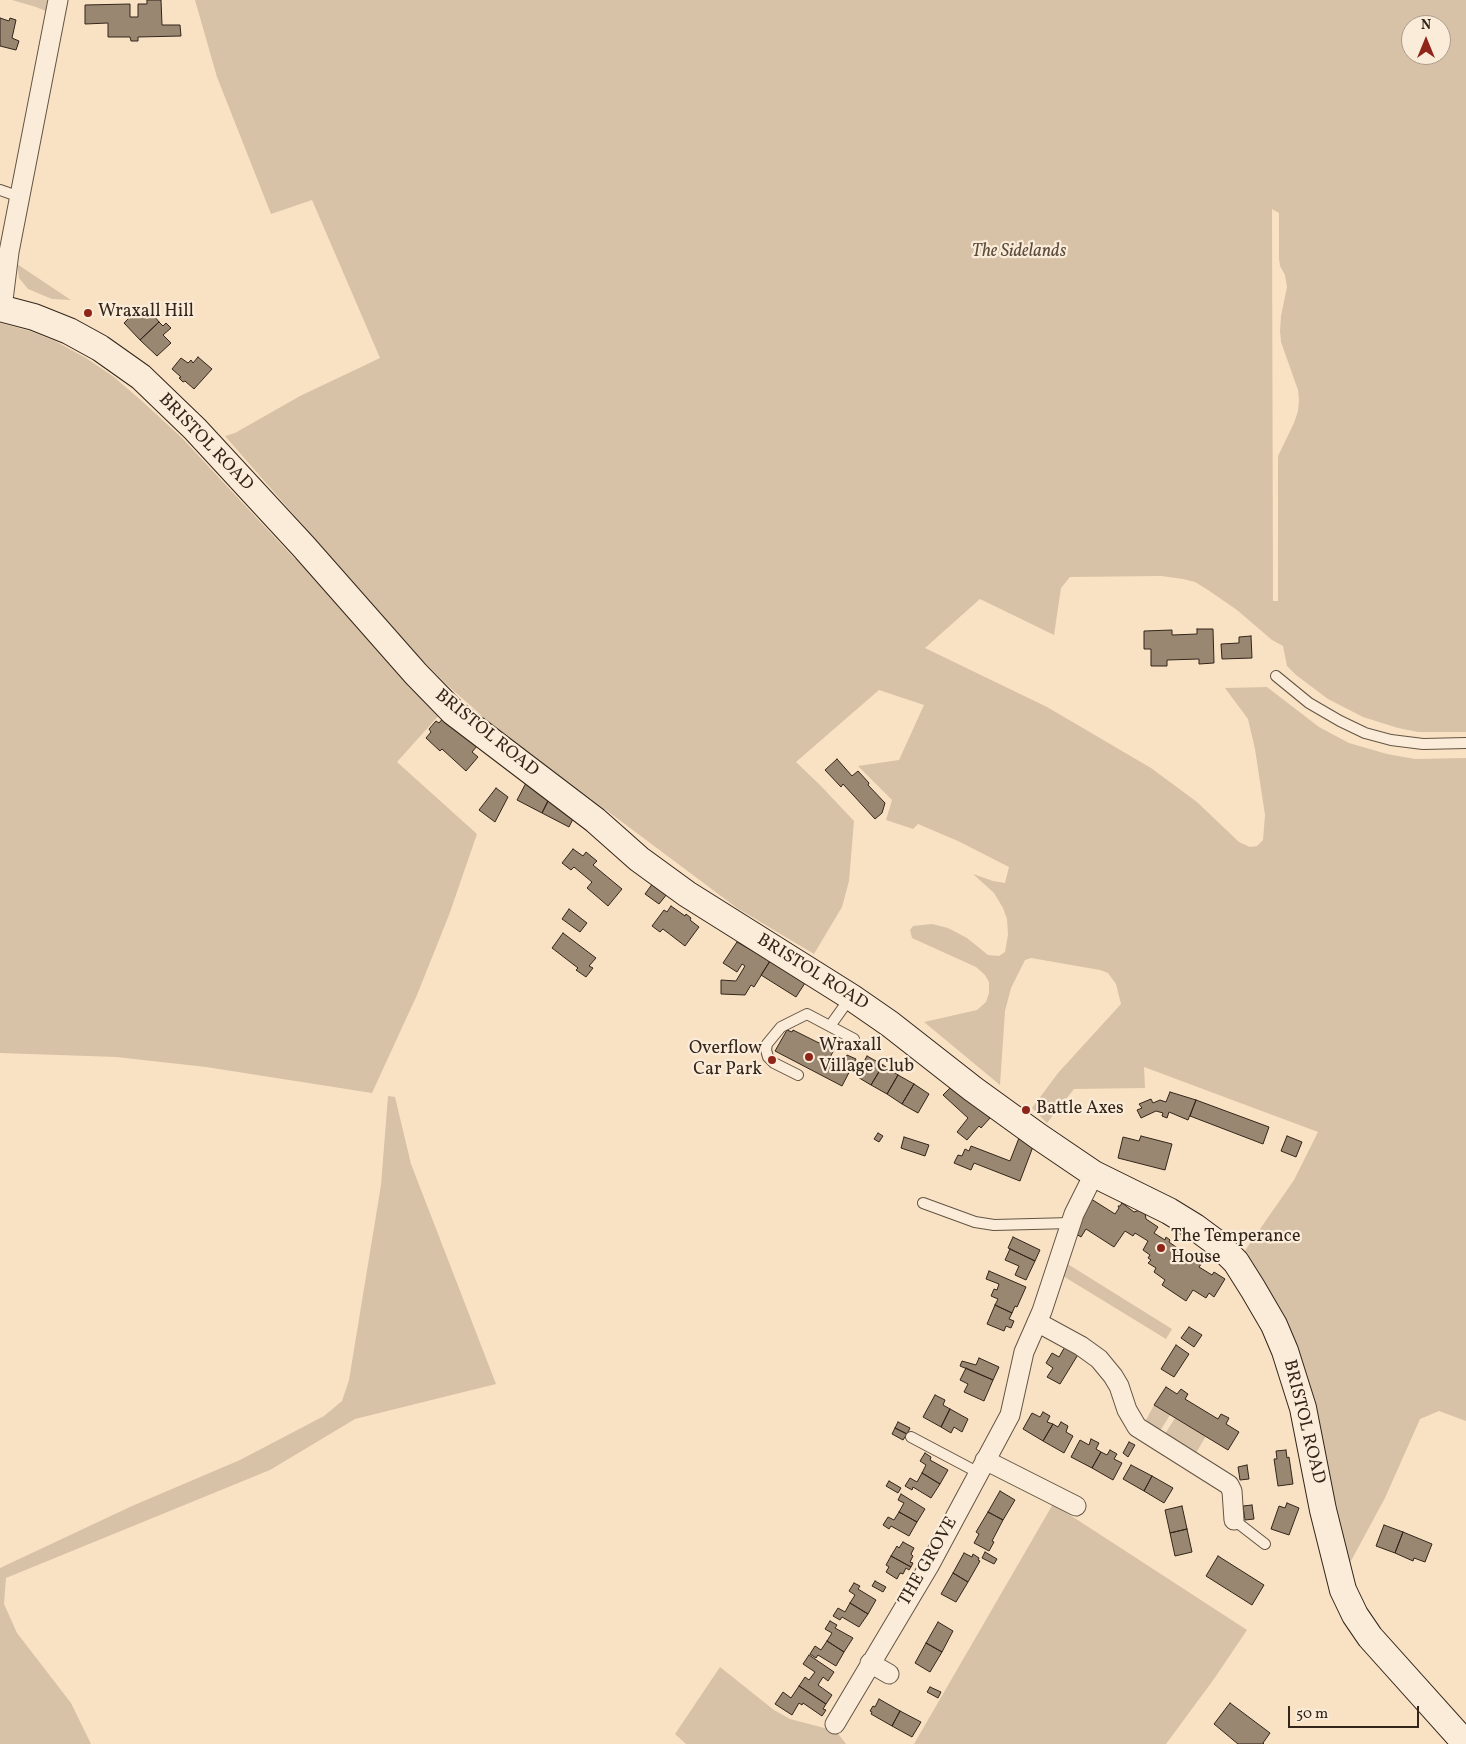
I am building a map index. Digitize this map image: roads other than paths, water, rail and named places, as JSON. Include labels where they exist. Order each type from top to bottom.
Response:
[{"type":"main road","name":"BRISTOL ROAD","points":[[1,308],[34,317],[69,331],[100,348],[141,377],[196,429],[311,554],[416,674],[453,712],[595,820],[640,858],[687,894],[851,997],[911,1039],[973,1089],[1032,1132],[1094,1174],[1169,1211],[1218,1244],[1236,1262],[1274,1325],[1294,1375],[1305,1418],[1323,1510],[1343,1590],[1370,1637],[1466,1744]]},
{"type":"street","points":[[1,308],[9,252],[58,0]]},
{"type":"street","name":"THE GROVE","points":[[835,1724],[929,1566],[1010,1414],[1021,1364],[1078,1203],[1094,1174]]},
{"type":"street","points":[[1037,1322],[1095,1355],[1119,1386],[1129,1414],[1137,1427],[1199,1474],[1227,1483],[1231,1487],[1234,1520]]},
{"type":"street","points":[[982,1467],[1071,1497]]},
{"type":"street","points":[[870,1663],[889,1674]]},
{"type":"lane","points":[[0,190],[20,197]]},
{"type":"lane","points":[[1276,676],[1309,703],[1366,733],[1390,740],[1423,744],[1466,743]]},
{"type":"lane","points":[[830,1026],[851,997]]},
{"type":"lane","points":[[798,1075],[768,1057],[767,1044],[781,1028],[807,1014],[854,1039]]},
{"type":"lane","points":[[923,1204],[975,1222],[994,1225],[1071,1223]]},
{"type":"lane","points":[[912,1437],[982,1467]]},
{"type":"lane","points":[[1234,1520],[1265,1544]]},
{"type":"place","name":"Wraxall Hill","points":[[88,313]]},
{"type":"place","name":"Wraxall Village Club","points":[[809,1057]]},
{"type":"place","name":"Overflow Car Park","points":[[772,1060]]},
{"type":"place","name":"Battle Axes","points":[[1026,1110]]},
{"type":"place","name":"The Temperance House","points":[[1161,1248]]},
{"type":"park label","name":"The Sidelands","points":[[1019,253]]}]
